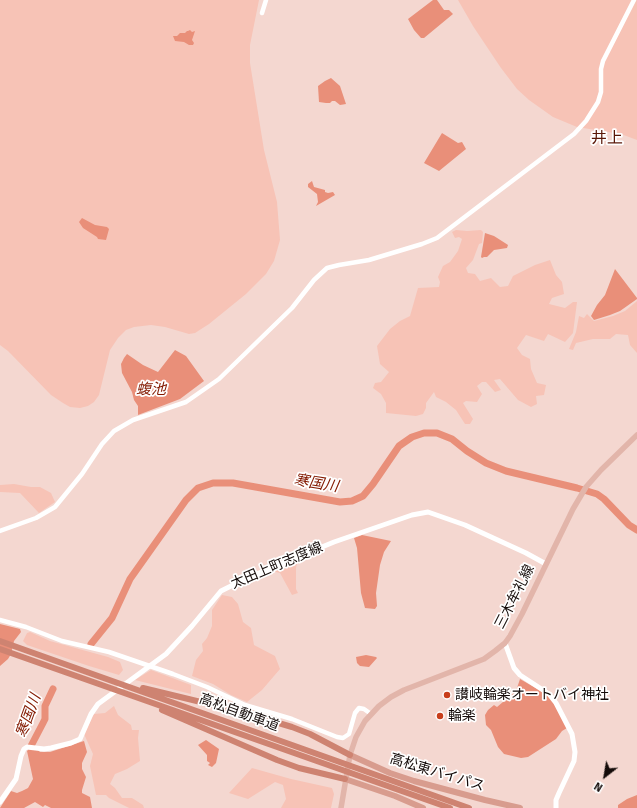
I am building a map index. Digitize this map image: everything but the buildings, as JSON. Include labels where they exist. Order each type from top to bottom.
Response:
[{"type":"highway","points":[[0,641],[132,686],[238,711],[292,727],[310,734],[350,755]]},
{"type":"highway","name":"高松自動車道","points":[[0,649],[469,808]]},
{"type":"highway","name":"高松自動車道","points":[[132,686],[450,808]]},
{"type":"highway","points":[[128,693],[141,702],[190,721],[277,760],[299,768],[345,779],[390,793],[423,808]]},
{"type":"highway","name":"高松東バイパス","points":[[350,755],[390,773],[414,781],[520,808]]},
{"type":"main road","name":"三木牟礼線","points":[[341,808],[350,755],[359,731],[371,714],[391,697],[404,690],[484,659],[505,643],[522,614],[582,493],[600,470],[637,435]]},
{"type":"main road","name":"太田上町志度線","points":[[0,802],[16,778],[22,752],[27,748],[51,748],[80,739],[91,714],[98,704],[166,654],[192,626],[216,595],[227,587],[334,542],[420,513],[428,512],[465,525],[526,552],[546,564]]},
{"type":"main road","points":[[505,643],[514,668],[520,675],[549,694],[556,703],[572,734],[575,752],[574,760],[556,800],[556,808]]},
{"type":"street","points":[[262,13],[266,0]]},
{"type":"street","points":[[0,531],[36,518],[55,507],[82,474],[105,440],[114,431],[133,420],[186,402],[219,379],[288,312],[314,280],[327,268],[370,260],[437,238],[574,134],[586,121],[598,102],[603,61],[634,0]]},
{"type":"street","points":[[0,620],[26,627],[62,641],[109,652],[191,680],[245,705],[292,719],[337,737],[343,738],[349,734],[358,708],[364,709],[371,714]]},
{"type":"shaded area","points":[[0,0],[259,0],[250,45],[250,63],[264,150],[277,202],[280,240],[274,261],[266,274],[246,294],[209,324],[195,333],[189,334],[165,327],[151,325],[134,327],[126,330],[118,338],[110,350],[99,395],[94,402],[88,406],[80,408],[70,407],[51,395],[8,351],[0,345]]},
{"type":"shaded area","points":[[458,0],[637,0],[637,140],[621,134],[577,127],[553,117],[529,100],[517,89],[501,68],[473,26]]},
{"type":"shaded area","points":[[456,230],[481,230],[483,232],[482,243],[479,244],[473,260],[466,268],[468,273],[475,274],[480,281],[491,278],[500,287],[508,286],[513,276],[535,265],[550,260],[556,275],[562,282],[564,294],[552,298],[549,304],[565,308],[573,302],[577,302],[573,333],[565,342],[548,334],[544,341],[526,335],[517,348],[522,355],[530,359],[531,369],[537,383],[546,385],[544,395],[536,396],[537,404],[531,407],[518,400],[500,379],[494,380],[501,390],[495,392],[486,382],[482,382],[477,386],[482,394],[477,402],[466,401],[463,403],[473,419],[470,424],[465,424],[456,410],[446,402],[436,397],[434,392],[426,403],[426,408],[423,414],[416,416],[386,413],[386,403],[381,394],[373,388],[375,383],[381,382],[389,372],[380,364],[377,346],[390,329],[400,321],[410,316],[418,288],[439,287],[440,282],[438,277],[443,266],[450,262],[458,251],[462,239],[459,237],[455,238],[452,232]]},
{"type":"shaded area","points":[[637,301],[637,353],[630,345],[628,335],[616,334],[610,339],[593,339],[576,343],[573,350],[569,349],[576,332],[579,316],[584,318],[587,314],[594,321],[625,311]]},
{"type":"shaded area","points":[[14,484],[40,487],[51,493],[55,502],[39,513],[20,493],[0,492],[0,485]]},
{"type":"shaded area","points":[[298,559],[296,568],[296,589],[298,593],[292,595],[280,573],[272,570]]},
{"type":"shaded area","points":[[222,595],[232,597],[238,604],[243,622],[251,628],[254,645],[275,656],[280,669],[262,690],[247,702],[231,695],[213,684],[192,676],[196,660],[203,651],[202,644],[207,638],[212,626],[212,610]]},
{"type":"shaded area","points":[[30,632],[50,641],[108,657],[120,662],[123,670],[119,675],[27,645],[23,641],[27,633]]},
{"type":"shaded area","points":[[151,670],[191,685],[191,694],[135,680]]},
{"type":"shaded area","points":[[114,706],[118,715],[131,725],[132,730],[139,730],[138,738],[140,761],[115,774],[110,784],[122,798],[132,798],[143,805],[144,808],[129,808],[106,795],[96,795],[90,766],[93,754],[84,734],[94,714],[105,713]]},
{"type":"shaded area","points":[[252,768],[291,779],[332,788],[334,794],[331,808],[281,808],[286,799],[283,785],[275,782],[248,799],[229,793]]},
{"type":"water","points":[[433,0],[437,0],[444,10],[449,10],[453,14],[424,38],[421,38],[414,30],[408,19]]},
{"type":"water","points":[[190,30],[192,32],[195,31],[192,40],[194,43],[193,45],[175,41],[173,36],[177,36],[180,33],[185,33]]},
{"type":"water","points":[[331,78],[340,86],[346,104],[340,105],[335,101],[330,103],[319,102],[318,86]]},
{"type":"water","points":[[442,133],[458,143],[462,142],[466,149],[439,171],[424,163]]},
{"type":"water","points":[[312,181],[314,187],[325,190],[325,192],[328,193],[333,192],[335,195],[316,206],[318,202],[317,194],[308,187],[308,184]]},
{"type":"water","points":[[82,218],[95,225],[107,227],[109,229],[106,240],[98,239],[83,228],[79,222]]},
{"type":"water","points":[[485,233],[494,236],[508,245],[507,248],[494,250],[487,257],[482,258]]},
{"type":"water","points":[[615,269],[637,299],[620,311],[594,320],[591,316],[605,295]]},
{"type":"water","name":"蝮池","points":[[175,350],[186,356],[204,381],[180,399],[138,415],[138,406],[122,373],[121,364],[124,358],[127,354],[143,365],[158,372]]},
{"type":"water","points":[[362,535],[391,541],[384,552],[380,565],[376,593],[377,606],[375,609],[365,608],[361,593],[357,548],[354,538]]},
{"type":"water","points":[[0,624],[20,629],[21,632],[14,641],[11,654],[8,659],[0,666]]},
{"type":"water","points":[[366,655],[377,658],[369,667],[360,666],[357,663],[356,657]]},
{"type":"water","points":[[520,679],[546,694],[555,703],[567,728],[562,731],[556,739],[528,757],[521,758],[504,754],[498,747],[491,730],[486,725],[485,715],[494,705],[497,707],[516,691]]},
{"type":"water","points":[[206,740],[219,749],[216,763],[212,767],[208,765],[210,763],[207,761],[207,755],[198,745]]},
{"type":"water","points":[[84,741],[87,752],[82,763],[82,769],[86,777],[82,793],[90,797],[92,808],[51,808],[45,805],[43,807],[35,802],[24,808],[0,808],[11,791],[17,793],[28,788],[33,779],[27,751],[29,749],[37,749],[40,752],[50,752]]},
{"type":"water","points":[[637,795],[637,808],[618,808],[618,805]]},
{"type":"waterway","name":"寒国川","points":[[91,644],[112,618],[130,579],[186,500],[198,488],[213,483],[233,483],[340,502],[352,501],[363,496],[399,446],[412,437],[424,433],[437,433],[452,439],[486,463],[506,471],[597,494],[604,499],[629,525],[637,530]]},
{"type":"waterway","name":"寒国川","points":[[32,753],[31,746],[45,719],[45,706],[53,689]]},
{"type":"place","name":"讃岐輪楽オートバイ神社","points":[[447,695]]},
{"type":"place","name":"輪楽","points":[[440,716]]},
{"type":"district","name":"井上","points":[[607,139]]}]
